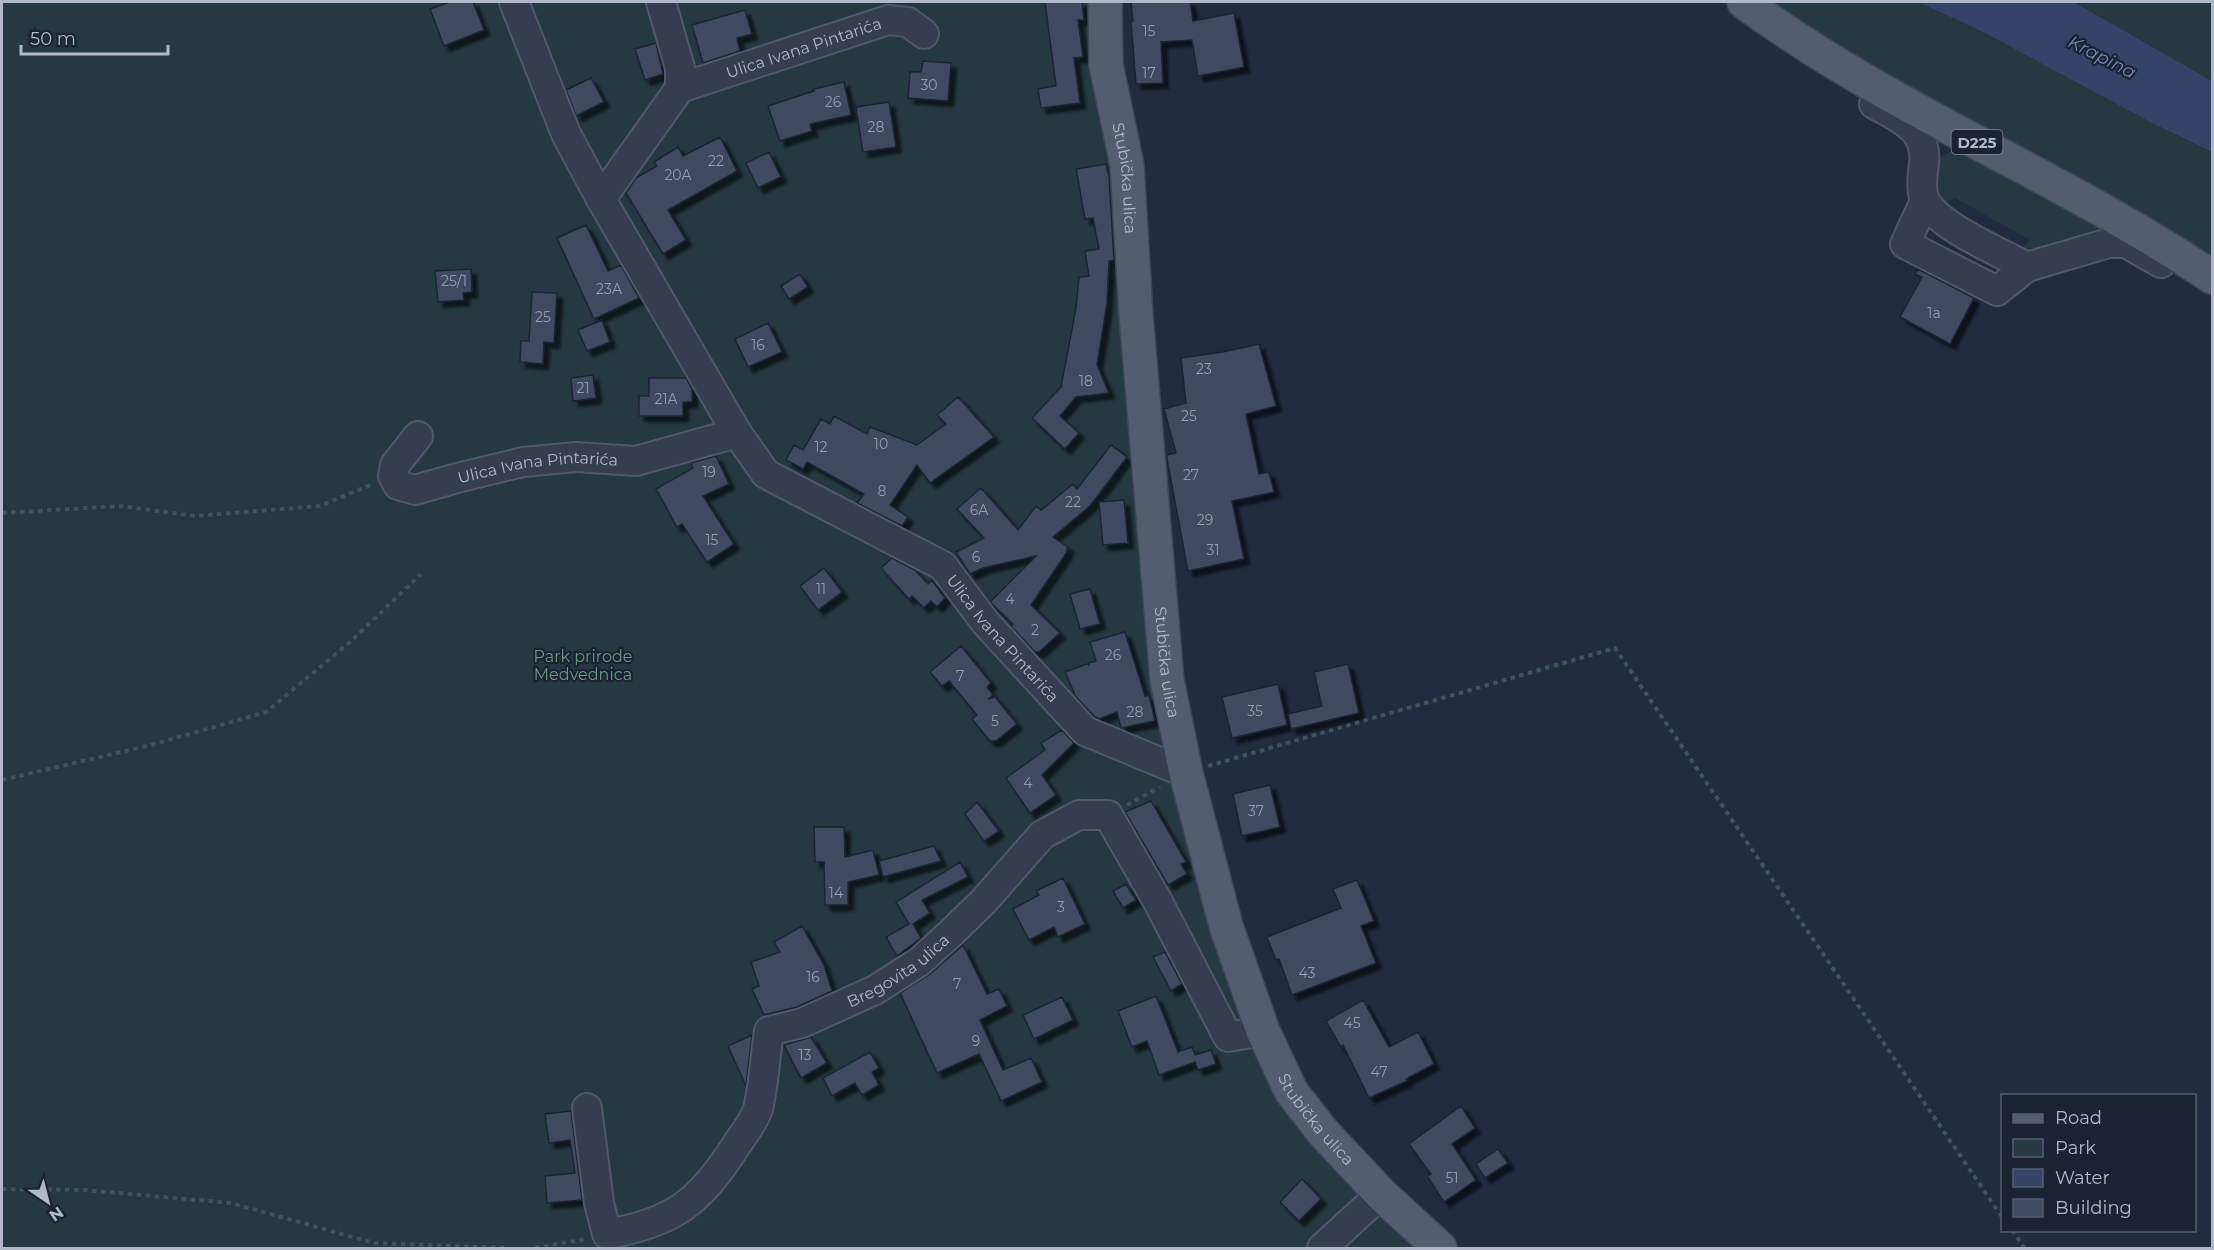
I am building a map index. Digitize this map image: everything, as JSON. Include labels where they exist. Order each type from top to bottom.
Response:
[{"type":"main road","name":"Stubička ulica","points":[[1105,2],[1106,65],[1127,165],[1136,315],[1167,680],[1186,773],[1226,926],[1263,1031],[1291,1091],[1322,1131],[1381,1194],[1440,1248]]},
{"type":"main road","name":"D225","points":[[1744,2],[1828,59],[2125,222],[2212,277]]},
{"type":"street","name":"Ulica Ivana Pintarića","points":[[514,2],[566,134],[601,199],[737,433],[766,474],[943,566],[985,622],[1085,731],[1186,773]]},
{"type":"street","points":[[601,199],[680,88],[680,68],[661,2]]},
{"type":"street","name":"Ulica Ivana Pintarića","points":[[680,88],[888,20],[908,22],[924,34]]},
{"type":"street","points":[[1828,59],[1858,96],[1905,122],[1919,136],[1927,154],[1922,179],[1925,201],[1942,221],[2027,267]]},
{"type":"street","points":[[1925,201],[1905,244],[1997,291],[2027,267],[2109,243],[2126,243],[2198,286],[2212,287]]},
{"type":"street","name":"Ulica Ivana Pintarića","points":[[393,476],[398,485],[416,490],[523,462],[576,457],[636,461],[737,433]]},
{"type":"street","points":[[393,476],[395,465],[418,436]]},
{"type":"street","name":"Bregovita ulica","points":[[607,1234],[638,1229],[690,1203],[719,1173],[757,1111],[769,1031],[802,1023],[875,990],[919,962],[983,902],[1042,835],[1079,815],[1108,815]]},
{"type":"street","points":[[1108,815],[1157,900],[1228,1037],[1263,1031]]},
{"type":"street","points":[[588,1108],[599,1203],[607,1234]]},
{"type":"street","points":[[1322,1248],[1381,1194]]},
{"type":"path","points":[[2,513],[121,506],[195,516],[320,506],[393,476]]},
{"type":"path","points":[[2,780],[151,745],[266,712],[349,643],[421,574]]},
{"type":"path","points":[[1108,815],[1186,773],[1615,648],[2001,1216]]},
{"type":"path","points":[[2,1189],[84,1190],[231,1203],[374,1243],[506,1248]]},
{"type":"path","points":[[2013,1232],[2024,1248]]},
{"type":"path","points":[[535,1248],[607,1234]]},
{"type":"green space","name":"Park prirode Medvednica","points":[[2,2],[1090,2],[1089,46],[1137,300],[1164,644],[1226,926],[1301,1101],[1423,1248],[2,1248]]},
{"type":"green space","points":[[1764,2],[1918,2],[1983,32],[2150,122],[2212,152],[2212,256],[1901,88]]},
{"type":"green space","points":[[2074,2],[2212,2],[2212,81]]},
{"type":"green space","points":[[1962,149],[2106,226],[2103,232],[2022,251],[2020,249],[2030,240],[1955,198],[1943,204],[1934,179],[1936,166],[1944,155]]},
{"type":"water","name":"Krapina","points":[[1918,2],[2074,2],[2212,81],[2212,152],[2150,122],[1983,32]]},
{"type":"building","points":[[450,2],[473,2],[484,30],[444,46],[430,9]]},
{"type":"building","points":[[1045,2],[1082,2],[1084,20],[1078,20],[1083,57],[1074,58],[1080,103],[1041,108],[1038,89],[1056,86]]},
{"type":"building","points":[[1131,2],[1190,2],[1193,21],[1234,13],[1244,67],[1198,76],[1192,40],[1161,42],[1163,83],[1136,84]]},
{"type":"building","points":[[745,10],[752,34],[737,38],[740,51],[703,63],[692,25]]},
{"type":"building","points":[[656,43],[663,74],[645,80],[635,49]]},
{"type":"building","points":[[923,61],[951,63],[948,101],[908,98],[910,72],[921,72]]},
{"type":"building","points":[[591,78],[604,102],[576,116],[566,90]]},
{"type":"building","points":[[844,82],[851,115],[810,124],[812,131],[780,141],[768,106],[814,91],[814,89]]},
{"type":"building","points":[[889,102],[896,147],[863,152],[856,107]]},
{"type":"building","points":[[720,137],[737,171],[668,210],[686,240],[663,254],[626,193],[636,178],[657,166],[654,162],[678,147],[683,156]]},
{"type":"building","points":[[769,152],[781,177],[758,188],[746,163]]},
{"type":"building","points":[[1106,164],[1109,177],[1114,260],[1109,261],[1107,303],[1097,365],[1109,393],[1076,397],[1060,416],[1079,433],[1065,449],[1032,418],[1061,387],[1076,308],[1079,277],[1089,276],[1085,251],[1099,249],[1093,218],[1085,219],[1076,169]]},
{"type":"building","points":[[586,225],[608,271],[621,265],[639,298],[594,319],[557,238]]},
{"type":"building","points":[[471,269],[472,292],[463,293],[464,300],[438,302],[435,271]]},
{"type":"building","points":[[1918,269],[1974,298],[1950,344],[1900,317],[1922,277],[1915,274]]},
{"type":"building","points":[[800,274],[808,287],[789,299],[781,286]]},
{"type":"building","points":[[532,292],[557,293],[554,343],[544,342],[543,364],[520,362],[521,341],[529,341]]},
{"type":"building","points":[[602,320],[610,342],[587,351],[578,330]]},
{"type":"building","points":[[768,323],[782,352],[748,367],[735,339]]},
{"type":"building","points":[[1259,344],[1276,406],[1246,414],[1259,474],[1269,472],[1274,492],[1232,501],[1244,559],[1188,571],[1167,459],[1167,455],[1176,453],[1164,409],[1186,403],[1181,358]]},
{"type":"building","points":[[593,375],[596,398],[573,401],[571,378]]},
{"type":"building","points":[[649,378],[686,378],[692,389],[692,402],[683,402],[683,416],[639,416],[639,396],[649,396]]},
{"type":"building","points":[[958,397],[994,437],[930,483],[917,465],[890,505],[908,517],[902,526],[857,503],[864,494],[807,462],[803,469],[786,460],[794,445],[803,450],[821,419],[830,424],[834,416],[867,434],[870,427],[917,445],[946,424],[937,415]]},
{"type":"building","points":[[1111,445],[1127,457],[1090,506],[1053,537],[1069,548],[1031,605],[1060,633],[1039,652],[1035,652],[1011,626],[1013,624],[990,602],[1036,556],[983,568],[970,574],[956,552],[984,538],[957,509],[981,488],[1018,530],[1036,506],[1041,510],[1073,484],[1077,489]]},
{"type":"building","points":[[716,456],[729,484],[703,496],[734,544],[707,562],[682,524],[677,527],[656,489],[693,468],[691,463]]},
{"type":"building","points":[[1124,500],[1128,543],[1103,545],[1099,502]]},
{"type":"building","points":[[892,558],[915,570],[928,584],[932,580],[945,598],[937,607],[931,601],[924,608],[912,596],[909,599],[881,568]]},
{"type":"building","points":[[824,568],[842,592],[818,610],[800,586]]},
{"type":"building","points":[[1090,589],[1100,624],[1080,629],[1070,594]]},
{"type":"building","points":[[1125,632],[1145,696],[1149,695],[1155,721],[1121,728],[1117,712],[1099,719],[1095,717],[1076,697],[1065,672],[1096,661],[1090,642]]},
{"type":"building","points":[[961,646],[991,683],[987,687],[993,695],[988,699],[995,697],[1017,724],[996,741],[990,741],[972,719],[977,715],[949,681],[942,686],[930,672]]},
{"type":"building","points":[[1348,664],[1359,713],[1291,729],[1288,714],[1322,706],[1314,672]]},
{"type":"building","points":[[1278,684],[1287,725],[1232,738],[1222,697]]},
{"type":"building","points":[[1062,730],[1074,743],[1042,775],[1056,795],[1030,813],[1006,778],[1045,750],[1041,743]]},
{"type":"building","points":[[1270,785],[1280,827],[1242,836],[1233,794]]},
{"type":"building","points":[[1151,801],[1186,862],[1181,864],[1187,874],[1168,885],[1125,812]]},
{"type":"building","points":[[977,802],[999,831],[984,841],[965,814]]},
{"type":"building","points":[[814,827],[844,827],[845,857],[873,850],[879,875],[848,882],[848,905],[825,905],[824,862],[815,862]]},
{"type":"building","points":[[934,846],[941,861],[883,877],[879,861]]},
{"type":"building","points":[[960,862],[968,877],[922,900],[930,913],[913,924],[921,938],[897,956],[886,937],[909,924],[896,902]]},
{"type":"building","points":[[1063,878],[1085,924],[1058,937],[1054,927],[1029,940],[1013,909],[1039,895],[1036,891]]},
{"type":"building","points":[[1357,880],[1374,921],[1361,926],[1376,963],[1292,995],[1279,959],[1276,960],[1267,937],[1341,908],[1333,889]]},
{"type":"building","points":[[1126,884],[1136,900],[1123,908],[1113,891]]},
{"type":"building","points":[[802,926],[824,965],[832,991],[797,1007],[764,1015],[752,989],[759,986],[751,962],[780,952],[774,942]]},
{"type":"building","points":[[963,945],[987,994],[999,989],[1007,1006],[980,1020],[1003,1070],[1031,1058],[1042,1082],[1001,1101],[979,1054],[937,1073],[900,993],[930,974]]},
{"type":"building","points":[[1165,952],[1182,984],[1171,991],[1153,957]]},
{"type":"building","points":[[1156,996],[1178,1052],[1192,1047],[1195,1055],[1211,1050],[1216,1064],[1198,1070],[1195,1062],[1159,1075],[1147,1041],[1132,1047],[1118,1011]]},
{"type":"building","points":[[1062,997],[1073,1020],[1034,1039],[1023,1015]]},
{"type":"building","points":[[1363,1000],[1389,1047],[1418,1032],[1434,1064],[1406,1079],[1407,1081],[1369,1098],[1343,1045],[1341,1047],[1326,1021]]},
{"type":"building","points":[[752,1035],[748,1068],[746,1086],[728,1046]]},
{"type":"building","points":[[811,1037],[827,1063],[801,1078],[784,1045]]},
{"type":"building","points":[[870,1052],[879,1068],[872,1072],[879,1085],[862,1095],[855,1083],[832,1096],[823,1078]]},
{"type":"building","points":[[1461,1106],[1475,1128],[1452,1144],[1476,1180],[1444,1202],[1427,1176],[1431,1174],[1409,1144]]},
{"type":"building","points":[[571,1111],[582,1200],[547,1203],[545,1176],[575,1173],[570,1140],[549,1143],[545,1114]]},
{"type":"building","points":[[1498,1149],[1508,1163],[1485,1178],[1476,1164]]},
{"type":"building","points":[[1302,1179],[1321,1199],[1299,1221],[1280,1202]]}]
